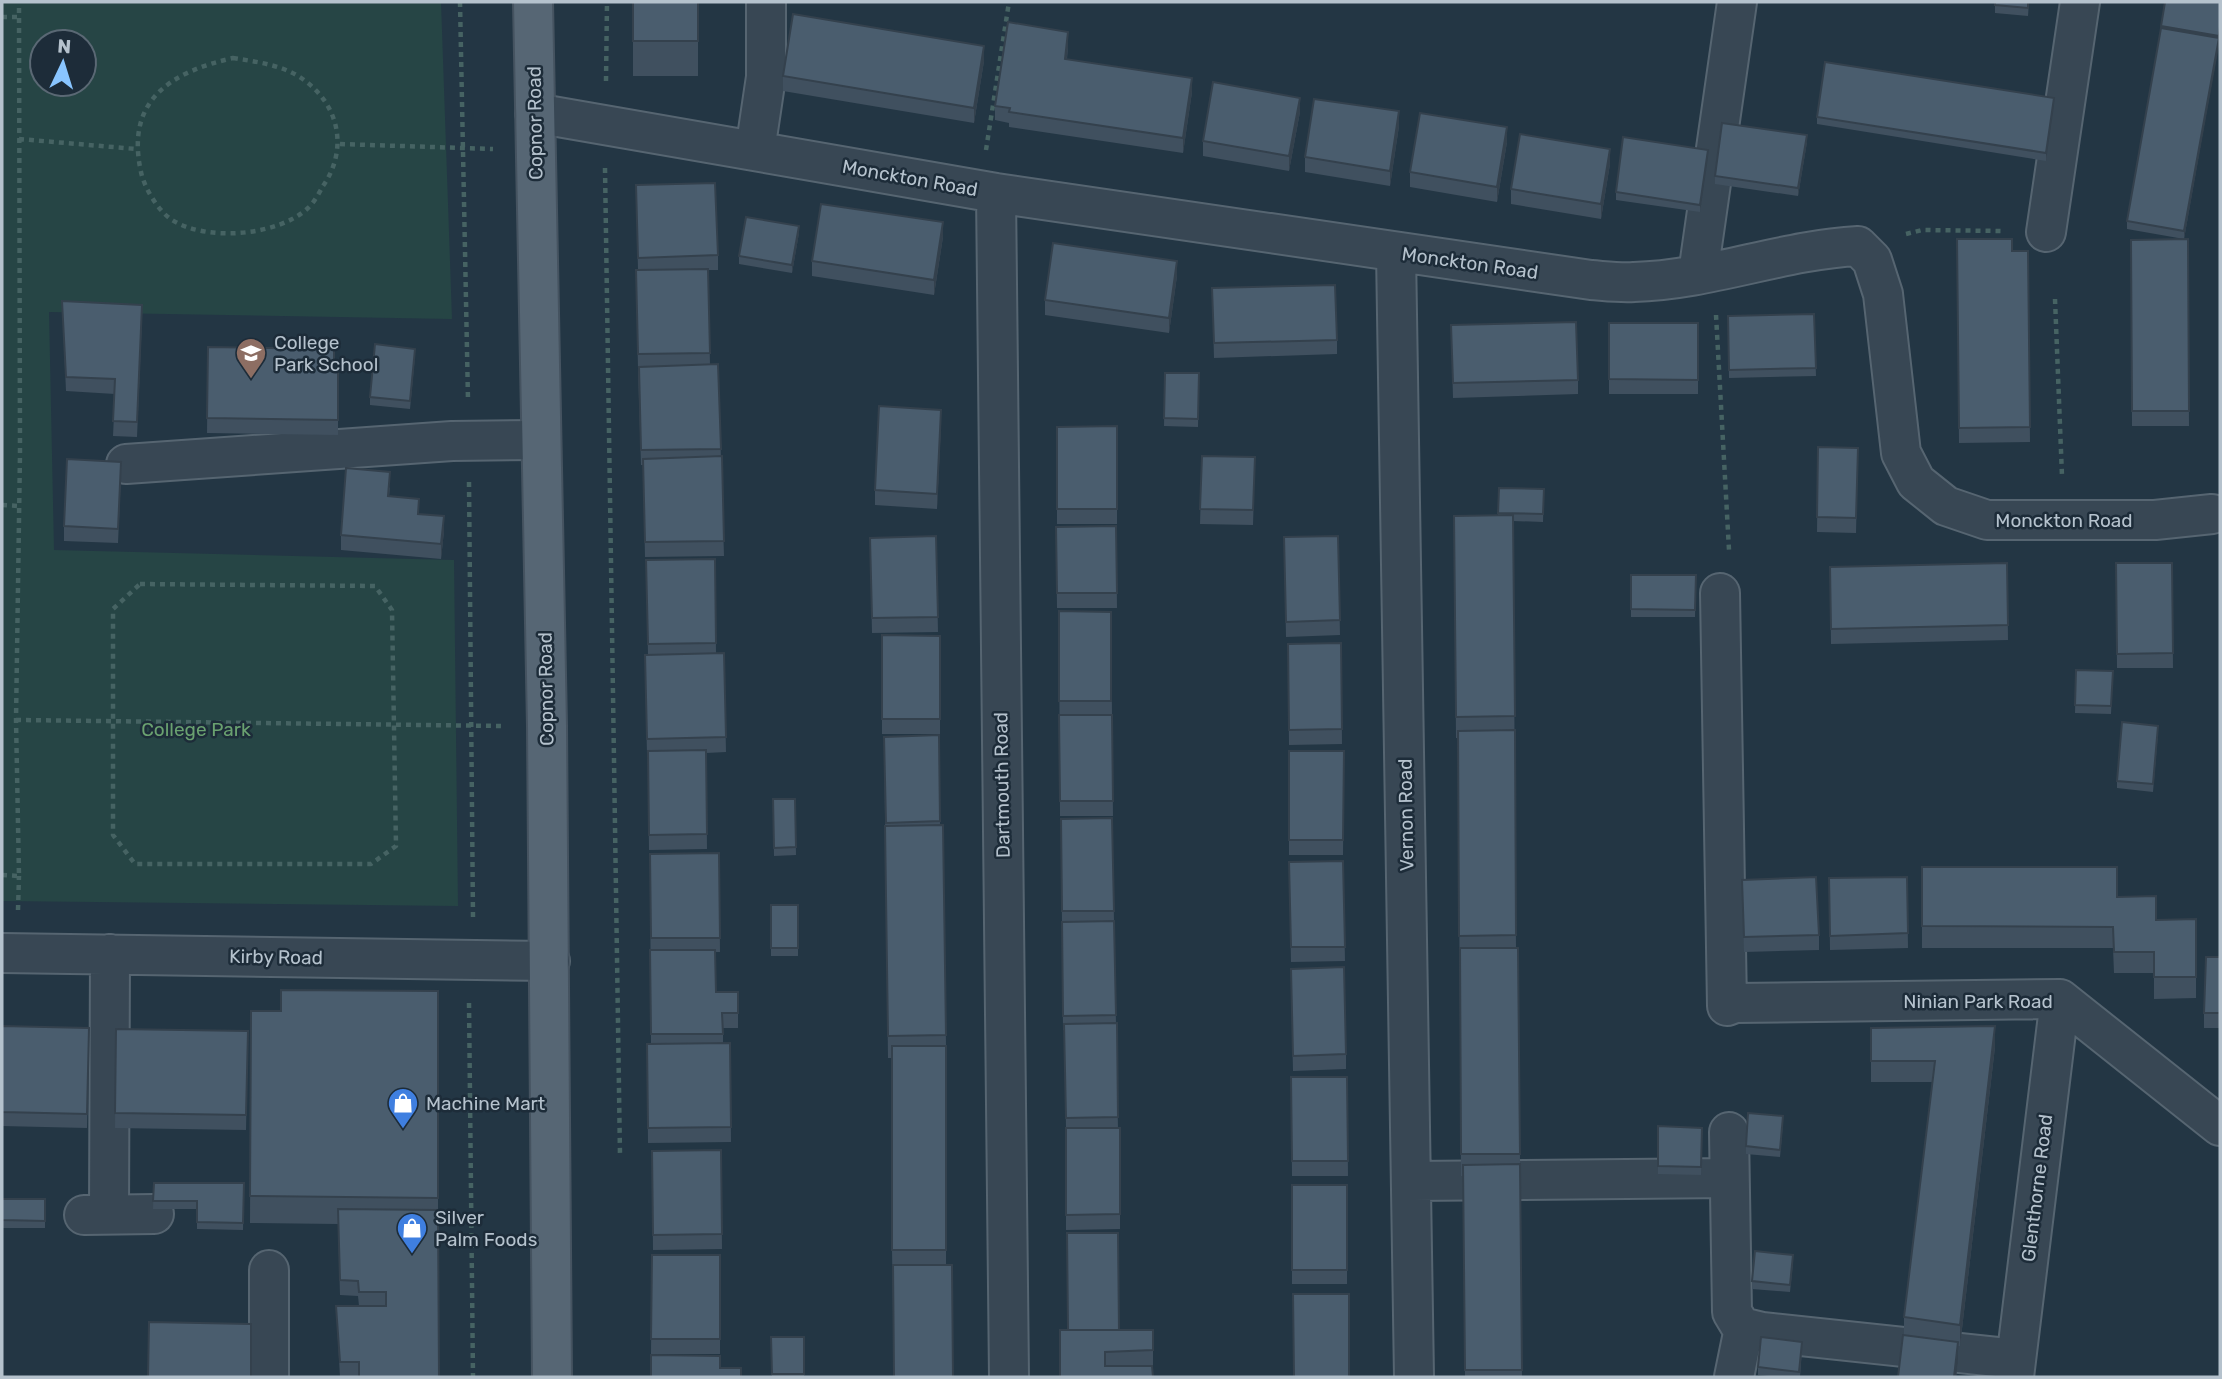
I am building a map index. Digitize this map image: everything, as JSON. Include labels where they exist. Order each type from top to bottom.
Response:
[{"type":"main road","name":"Copnor Road","points":[[533,2],[539,440],[547,726],[552,1377]]},
{"type":"street","points":[[755,151],[766,76],[766,2]]},
{"type":"street","points":[[1698,274],[1737,2]]},
{"type":"street","points":[[2046,232],[2080,2]]},
{"type":"street","name":"Monckton Road","points":[[535,131],[755,151],[988,191],[1591,280],[1634,282],[1698,274],[1819,248],[1858,246],[1872,260],[1883,294],[1901,453],[1916,482],[1946,506],[1987,520],[2155,520],[2218,515]]},
{"type":"street","name":"Dartmouth Road","points":[[988,191],[1009,1377]]},
{"type":"street","name":"Vernon Road","points":[[1396,252],[1414,1377]]},
{"type":"street","points":[[126,464],[469,440],[539,440]]},
{"type":"street","name":"Ninian Park Road","points":[[1720,593],[1727,1006],[1735,1003],[2060,999],[2220,1126]]},
{"type":"street","name":"Kirby Road","points":[[2,953],[550,961]]},
{"type":"street","points":[[110,954],[97,1214],[154,1214]]},
{"type":"street","name":"Glenthorne Road","points":[[2015,1368],[2060,999]]},
{"type":"street","points":[[1729,1132],[1732,1312],[1741,1327],[2015,1368]]},
{"type":"street","points":[[1412,1181],[1729,1178]]},
{"type":"street","points":[[269,1377],[270,1270]]},
{"type":"street","points":[[1734,1377],[1742,1338],[1749,1329]]},
{"type":"path","points":[[2,875],[19,876],[16,720],[19,506],[19,2]]},
{"type":"path","points":[[460,2],[469,440],[474,911],[468,961],[473,1377]]},
{"type":"path","points":[[606,92],[607,2]]},
{"type":"path","points":[[988,191],[1009,2]]},
{"type":"path","points":[[2,17],[19,17]]},
{"type":"path","points":[[233,58],[270,64],[304,80],[332,108],[340,144],[332,173],[309,208],[277,226],[241,234],[203,229],[172,220],[144,186],[136,149],[142,113],[168,83],[197,66],[233,58]]},
{"type":"path","points":[[340,144],[462,148],[535,131]]},
{"type":"path","points":[[19,139],[136,149]]},
{"type":"path","points":[[605,163],[620,1155]]},
{"type":"path","points":[[1858,246],[1922,230],[2046,232]]},
{"type":"path","points":[[2056,299],[2064,520]]},
{"type":"path","points":[[2,505],[19,506]]},
{"type":"path","points":[[140,584],[375,586],[392,610],[396,846],[371,864],[135,864],[113,835],[112,721],[113,609],[140,584]]},
{"type":"path","points":[[16,720],[547,726]]},
{"type":"green space","name":"College Park","points":[[2,2],[441,2],[452,319],[49,312],[54,550],[454,560],[458,906],[2,901]]},
{"type":"building","points":[[633,2],[698,2],[698,41],[633,41]]},
{"type":"building","points":[[1995,2],[2028,2],[2028,8],[1995,5]]},
{"type":"building","points":[[2165,2],[2220,2],[2219,36],[2161,26]]},
{"type":"building","points":[[793,14],[984,46],[974,108],[783,76]]},
{"type":"building","points":[[1008,22],[1068,32],[1065,59],[1192,78],[1183,138],[1009,112],[1010,108],[995,106]]},
{"type":"building","points":[[2161,28],[2219,38],[2184,231],[2127,221]]},
{"type":"building","points":[[1825,62],[2054,98],[2046,153],[1817,117]]},
{"type":"building","points":[[1213,82],[1300,98],[1289,156],[1203,141]]},
{"type":"building","points":[[1314,99],[1399,111],[1390,171],[1305,157]]},
{"type":"building","points":[[1420,113],[1507,127],[1497,187],[1410,172]]},
{"type":"building","points":[[1722,123],[1807,135],[1798,188],[1715,176]]},
{"type":"building","points":[[1520,134],[1610,149],[1601,204],[1511,189]]},
{"type":"building","points":[[1623,137],[1708,150],[1700,205],[1616,192]]},
{"type":"building","points":[[715,183],[718,255],[638,258],[636,185]]},
{"type":"building","points":[[821,204],[943,222],[934,280],[812,261]]},
{"type":"building","points":[[746,217],[799,226],[792,265],[739,256]]},
{"type":"building","points":[[1957,239],[2012,239],[2012,251],[2028,251],[2030,427],[1959,428]]},
{"type":"building","points":[[2188,239],[2189,411],[2132,411],[2131,240]]},
{"type":"building","points":[[1053,243],[1177,261],[1169,318],[1045,300]]},
{"type":"building","points":[[708,269],[710,353],[638,354],[636,270]]},
{"type":"building","points":[[1335,285],[1337,340],[1214,343],[1212,288]]},
{"type":"building","points":[[62,301],[142,305],[137,422],[113,421],[115,379],[66,377]]},
{"type":"building","points":[[1814,314],[1816,368],[1729,370],[1728,316]]},
{"type":"building","points":[[1576,322],[1578,380],[1453,383],[1451,325]]},
{"type":"building","points":[[1609,323],[1698,323],[1698,380],[1609,379]]},
{"type":"building","points":[[375,344],[415,349],[410,401],[370,397]]},
{"type":"building","points":[[208,347],[334,349],[334,371],[338,371],[338,420],[207,418]]},
{"type":"building","points":[[718,364],[721,449],[641,450],[639,367]]},
{"type":"building","points":[[1165,373],[1199,373],[1198,419],[1164,418]]},
{"type":"building","points":[[879,406],[941,410],[937,494],[875,490]]},
{"type":"building","points":[[1117,426],[1117,509],[1057,509],[1057,427]]},
{"type":"building","points":[[1818,447],[1858,448],[1856,518],[1817,517]]},
{"type":"building","points":[[722,456],[724,541],[645,542],[643,459]]},
{"type":"building","points":[[1202,456],[1255,457],[1253,510],[1200,509]]},
{"type":"building","points":[[67,459],[121,462],[118,529],[64,526]]},
{"type":"building","points":[[346,468],[390,472],[388,496],[419,499],[418,514],[444,516],[441,544],[341,535]]},
{"type":"building","points":[[1499,488],[1544,489],[1543,514],[1498,513]]},
{"type":"building","points":[[1513,515],[1515,716],[1456,717],[1454,516]]},
{"type":"building","points":[[1116,526],[1117,593],[1057,593],[1056,527]]},
{"type":"building","points":[[936,536],[938,617],[872,618],[870,538]]},
{"type":"building","points":[[1338,536],[1340,620],[1286,622],[1284,537]]},
{"type":"building","points":[[715,559],[716,643],[648,644],[646,560]]},
{"type":"building","points":[[2007,563],[2008,625],[1831,629],[1830,567]]},
{"type":"building","points":[[2116,563],[2172,563],[2173,653],[2117,654]]},
{"type":"building","points":[[1631,575],[1696,575],[1695,610],[1631,609]]},
{"type":"building","points":[[1059,611],[1111,612],[1111,701],[1059,701]]},
{"type":"building","points":[[882,635],[940,636],[940,719],[882,719]]},
{"type":"building","points":[[1341,643],[1342,729],[1289,730],[1288,644]]},
{"type":"building","points":[[724,653],[726,737],[647,739],[645,655]]},
{"type":"building","points":[[2076,670],[2113,671],[2111,706],[2075,705]]},
{"type":"building","points":[[1059,715],[1112,715],[1113,801],[1060,801]]},
{"type":"building","points":[[2122,722],[2158,726],[2153,784],[2117,781]]},
{"type":"building","points":[[1515,730],[1516,935],[1459,936],[1458,731]]},
{"type":"building","points":[[939,735],[940,821],[886,823],[884,737]]},
{"type":"building","points":[[706,750],[707,834],[649,835],[648,751]]},
{"type":"building","points":[[1289,751],[1344,751],[1343,840],[1289,840]]},
{"type":"building","points":[[773,799],[795,799],[796,847],[774,848]]},
{"type":"building","points":[[1112,818],[1114,911],[1062,911],[1061,819]]},
{"type":"building","points":[[943,825],[946,1035],[888,1036],[885,826]]},
{"type":"building","points":[[719,853],[720,938],[651,938],[650,854]]},
{"type":"building","points":[[1343,861],[1345,947],[1291,947],[1289,862]]},
{"type":"building","points":[[1922,867],[2117,867],[2117,897],[2156,896],[2156,920],[2196,919],[2196,977],[2154,977],[2154,952],[2114,952],[2113,927],[1922,926]]},
{"type":"building","points":[[1816,877],[1819,935],[1744,937],[1742,880]]},
{"type":"building","points":[[1907,877],[1908,933],[1830,936],[1829,878]]},
{"type":"building","points":[[771,905],[798,905],[798,948],[771,948]]},
{"type":"building","points":[[1114,921],[1116,1015],[1063,1016],[1062,922]]},
{"type":"building","points":[[1460,948],[1518,948],[1520,1154],[1461,1154]]},
{"type":"building","points":[[650,950],[715,950],[716,992],[738,992],[738,1013],[722,1013],[723,1034],[651,1034]]},
{"type":"building","points":[[2206,957],[2220,957],[2220,1013],[2204,1013]]},
{"type":"building","points":[[1344,967],[1346,1054],[1293,1056],[1291,969]]},
{"type":"building","points":[[281,990],[438,991],[438,1198],[250,1196],[251,1011],[281,1011]]},
{"type":"building","points":[[1117,1023],[1118,1117],[1066,1118],[1064,1024]]},
{"type":"building","points":[[2,1026],[89,1028],[87,1114],[2,1112]]},
{"type":"building","points":[[1995,1026],[1960,1325],[1904,1317],[1935,1061],[1871,1061],[1871,1028]]},
{"type":"building","points":[[116,1029],[248,1031],[246,1115],[115,1113]]},
{"type":"building","points":[[730,1043],[731,1127],[648,1128],[647,1044]]},
{"type":"building","points":[[892,1046],[946,1046],[946,1250],[892,1250]]},
{"type":"building","points":[[1291,1077],[1347,1077],[1348,1161],[1292,1161]]},
{"type":"building","points":[[1748,1113],[1783,1116],[1780,1150],[1746,1146]]},
{"type":"building","points":[[1658,1126],[1702,1128],[1701,1167],[1658,1166]]},
{"type":"building","points":[[1066,1128],[1120,1128],[1120,1214],[1066,1215]]},
{"type":"building","points":[[721,1150],[722,1234],[653,1235],[652,1151]]},
{"type":"building","points":[[1520,1164],[1522,1370],[1465,1370],[1463,1165]]},
{"type":"building","points":[[154,1183],[244,1183],[243,1223],[197,1222],[197,1201],[153,1201]]},
{"type":"building","points":[[1292,1185],[1347,1185],[1347,1270],[1292,1270]]},
{"type":"building","points":[[2,1199],[45,1199],[45,1221],[2,1220]]},
{"type":"building","points":[[338,1209],[438,1210],[439,1377],[359,1377],[359,1362],[340,1362],[336,1306],[386,1306],[386,1292],[359,1292],[358,1281],[340,1280]]},
{"type":"building","points":[[1067,1233],[1118,1233],[1119,1330],[1068,1330]]},
{"type":"building","points":[[1755,1251],[1793,1255],[1790,1285],[1752,1281]]},
{"type":"building","points":[[652,1255],[720,1255],[720,1339],[651,1339]]},
{"type":"building","points":[[893,1265],[952,1265],[953,1377],[894,1377]]},
{"type":"building","points":[[1293,1294],[1349,1294],[1349,1377],[1294,1377]]},
{"type":"building","points":[[149,1322],[251,1324],[251,1377],[148,1377]]},
{"type":"building","points":[[1060,1330],[1153,1330],[1153,1350],[1105,1352],[1105,1366],[1152,1366],[1153,1377],[1060,1377]]},
{"type":"building","points":[[1903,1335],[1958,1342],[1954,1377],[1898,1377]]},
{"type":"building","points":[[771,1337],[804,1337],[804,1374],[772,1374]]},
{"type":"building","points":[[1761,1337],[1802,1342],[1799,1372],[1758,1367]]},
{"type":"building","points":[[651,1355],[720,1356],[720,1368],[741,1368],[741,1377],[651,1377]]},
{"type":"place","name":"College Park School","points":[[251,380]]},
{"type":"place","name":"Machine Mart","points":[[403,1130]]},
{"type":"place","name":"Silver Palm Foods","points":[[412,1255]]}]
